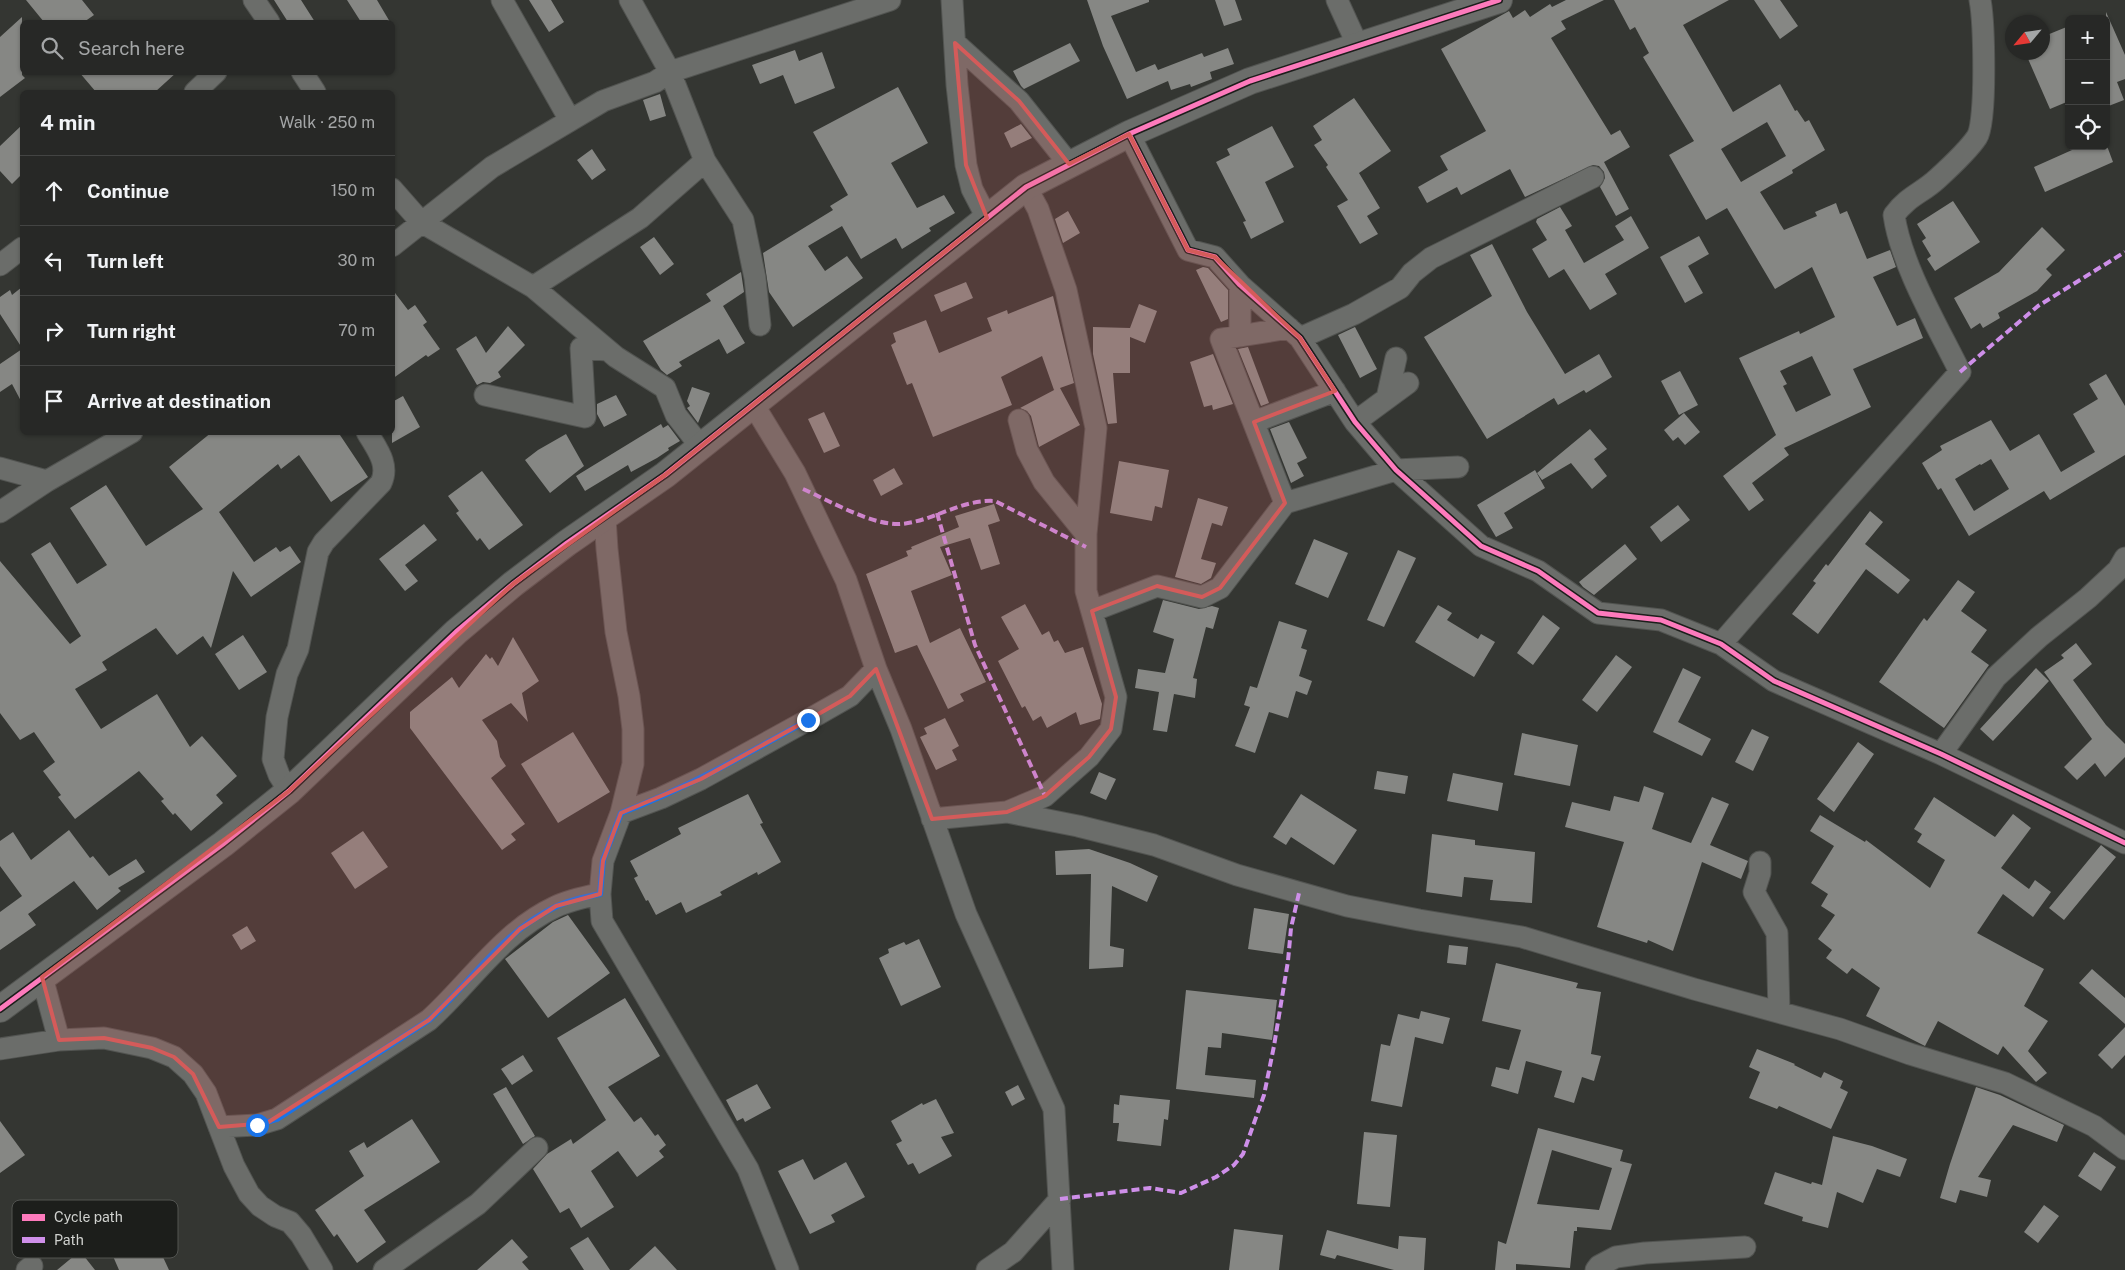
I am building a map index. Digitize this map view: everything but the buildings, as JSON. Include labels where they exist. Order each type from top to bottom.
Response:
[{"type":"street","points":[[254,0],[267,20]]},
{"type":"street","points":[[502,0],[570,120]]},
{"type":"street","points":[[630,0],[670,72],[705,161],[743,220],[755,278],[760,325]]},
{"type":"street","points":[[395,243],[492,167],[603,101],[655,82],[670,72],[890,0]]},
{"type":"street","points":[[952,0],[957,85],[966,165],[972,189],[987,218]]},
{"type":"street","points":[[1337,0],[1358,46]]},
{"type":"street","points":[[0,1009],[223,844],[290,791],[456,632],[513,584],[701,447],[1026,188],[1129,134],[1250,81],[1499,0]]},
{"type":"street","points":[[1721,644],[1960,372],[1897,236],[1894,216],[1903,203],[1936,180],[1978,136],[1982,107],[1983,76],[1983,31],[1980,0]]},
{"type":"street","points":[[955,43],[1018,101],[1069,164]]},
{"type":"street","points":[[197,90],[213,75]]},
{"type":"street","points":[[304,75],[314,90]]},
{"type":"street","points":[[1129,134],[1188,250],[1215,257],[1240,285],[1294,333],[1355,422],[1396,470],[1481,546],[1538,571],[1598,613],[1661,620],[1721,644],[1774,681],[1942,754],[2125,843]]},
{"type":"street","points":[[533,287],[640,218],[705,161]]},
{"type":"street","points":[[1285,503],[1221,339],[1294,333],[1354,314],[1400,288],[1412,273],[1431,258],[1593,178]]},
{"type":"street","points":[[1007,812],[1045,796],[1089,757],[1112,729],[1116,697],[1086,590],[1086,534],[1096,428],[1066,290],[1038,209],[1026,188]]},
{"type":"street","points":[[395,193],[420,222],[533,287],[616,357],[666,388],[676,414],[701,447]]},
{"type":"street","points":[[0,265],[20,250]]},
{"type":"street","points":[[1240,285],[1240,336]]},
{"type":"street","points":[[485,395],[585,417],[581,348],[607,350]]},
{"type":"street","points":[[1387,398],[1396,358]]},
{"type":"street","points":[[1355,422],[1408,383]]},
{"type":"street","points":[[1254,422],[1335,391]]},
{"type":"street","points":[[753,404],[795,473],[846,580],[876,669],[901,729],[966,914],[1054,1109],[1063,1270]]},
{"type":"street","points":[[1019,420],[1027,450],[1044,482],[1086,534]]},
{"type":"street","points":[[0,510],[127,435]]},
{"type":"street","points":[[290,791],[279,775],[273,759],[281,697],[287,674],[298,649],[318,552],[324,542],[381,483],[384,477],[383,461],[369,435]]},
{"type":"street","points":[[1092,611],[1157,586],[1202,597],[1220,588],[1285,503],[1396,470],[1458,467]]},
{"type":"street","points":[[0,468],[47,481]]},
{"type":"street","points":[[605,518],[616,632],[630,696],[633,764],[621,813],[603,860],[600,894],[602,921],[748,1169],[788,1270]]},
{"type":"street","points":[[1942,754],[1996,677],[2039,637],[2094,593],[2118,570],[2125,558]]},
{"type":"street","points":[[621,813],[661,798],[700,779],[808,720],[850,696],[876,669]]},
{"type":"street","points":[[932,819],[1007,812],[1078,826],[1154,845],[1237,875],[1347,906],[1522,937],[1694,989],[1840,1028],[1910,1054],[2005,1083],[2094,1126],[2125,1149]]},
{"type":"street","points":[[1760,862],[1760,873],[1754,892],[1776,933],[1779,1012]]},
{"type":"street","points":[[219,1127],[262,1124],[277,1119],[429,1020],[496,949],[520,929],[556,906],[600,894]]},
{"type":"street","points":[[42,977],[59,1040]]},
{"type":"street","points":[[0,1050],[59,1040],[104,1038],[152,1048],[174,1057],[194,1074],[206,1094],[234,1166],[249,1194],[260,1206],[290,1222],[301,1235],[322,1270]]},
{"type":"street","points":[[384,1270],[478,1204],[537,1148]]},
{"type":"street","points":[[987,1270],[1013,1252],[1060,1199]]},
{"type":"street","points":[[1596,1270],[1599,1266],[1616,1257],[1645,1253],[1745,1247]]},
{"type":"highlighted area","points":[[955,43],[1019,101],[1069,164],[1129,134],[1188,250],[1215,257],[1300,338],[1335,391],[1254,422],[1285,503],[1220,588],[1202,597],[1157,586],[1092,611],[1116,697],[1111,729],[1089,757],[1045,796],[1007,812],[932,819],[876,669],[850,696],[808,720],[701,779],[621,813],[603,861],[600,894],[556,906],[520,929],[429,1020],[267,1123],[219,1127],[193,1074],[174,1057],[152,1048],[104,1038],[59,1040],[42,977],[289,791],[513,584],[665,475],[987,218],[966,165]]},
{"type":"marked path","points":[[1960,372],[2038,306],[2125,252]]},
{"type":"marked path","points":[[803,489],[852,512],[890,524],[901,524],[925,519],[971,503],[995,501],[1086,547]]},
{"type":"marked path","points":[[937,513],[975,645],[1045,796]]},
{"type":"marked path","points":[[1060,1199],[1150,1188],[1181,1193],[1216,1177],[1234,1165],[1243,1154],[1264,1095],[1288,961],[1291,928],[1299,893]]},
{"type":"cycle path","points":[[0,1009],[223,844],[289,791],[456,632],[513,584],[567,543],[665,475],[1026,187],[1129,134],[1250,81],[1499,0]]},
{"type":"cycle path","points":[[1129,134],[1188,250],[1215,257],[1240,285],[1300,338],[1355,422],[1396,470],[1481,546],[1538,571],[1598,613],[1661,620],[1721,644],[1774,681],[1941,754],[2125,843]]},
{"type":"route","points":[[257,1125],[277,1119],[429,1020],[496,949],[520,929],[556,906],[600,894],[603,860],[621,813],[661,798],[700,779],[808,720]]}]
